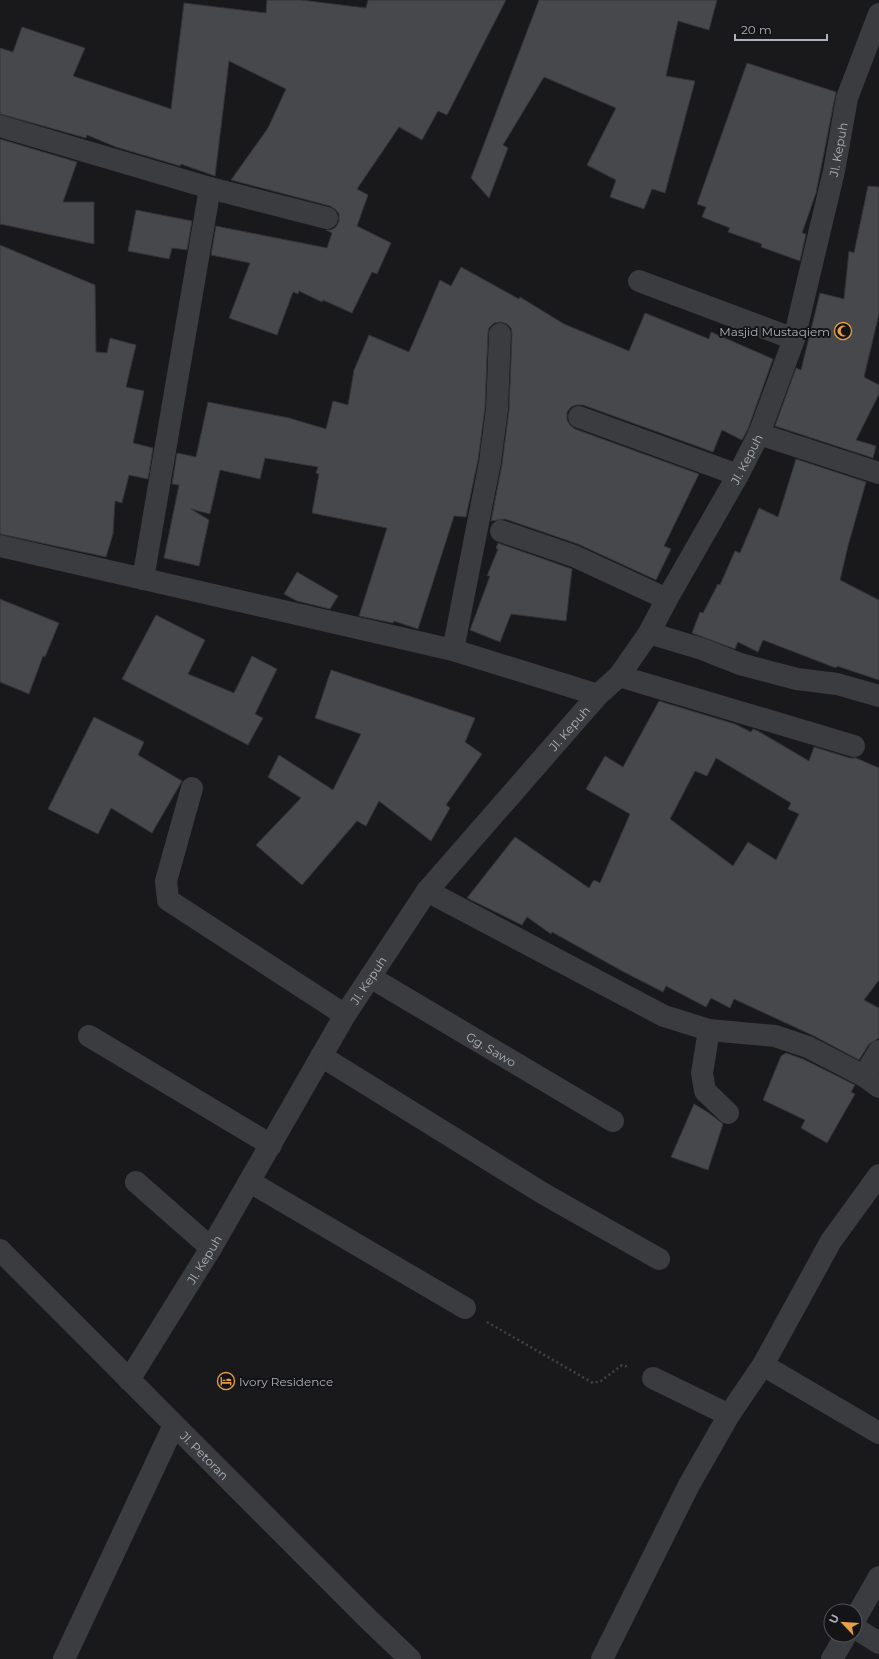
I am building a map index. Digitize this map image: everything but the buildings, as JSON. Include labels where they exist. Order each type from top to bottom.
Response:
[{"type":"street","name":"Jl. Kepuh","points":[[129,1380],[250,1182],[320,1056],[345,1015],[427,891],[598,695],[619,676],[649,633],[738,475],[759,434],[794,339],[834,171],[847,98],[873,49],[879,14]]},
{"type":"street","points":[[0,126],[210,188],[327,218]]},
{"type":"street","points":[[143,580],[210,188]]},
{"type":"street","points":[[639,282],[794,339]]},
{"type":"street","points":[[453,650],[490,462],[497,409],[500,334]]},
{"type":"street","points":[[579,417],[738,475]]},
{"type":"street","points":[[759,434],[879,473]]},
{"type":"street","points":[[501,531],[574,556],[667,599]]},
{"type":"street","points":[[0,546],[453,650],[598,695]]},
{"type":"street","points":[[649,633],[702,649],[740,664],[796,679],[837,684],[879,696]]},
{"type":"street","points":[[619,676],[854,746]]},
{"type":"street","points":[[192,788],[166,881],[168,900],[345,1015]]},
{"type":"street","points":[[427,891],[664,1016],[709,1030],[775,1036],[808,1047],[871,1081],[879,1051]]},
{"type":"street","name":"Gg. Sawo","points":[[370,977],[613,1121]]},
{"type":"street","points":[[709,1030],[702,1073],[704,1092],[728,1113]]},
{"type":"street","points":[[89,1036],[271,1145]]},
{"type":"street","points":[[320,1056],[544,1194],[658,1259]]},
{"type":"street","points":[[602,1659],[686,1492],[729,1415],[763,1366],[831,1241],[879,1175]]},
{"type":"street","points":[[136,1182],[211,1248]]},
{"type":"street","points":[[250,1182],[465,1308]]},
{"type":"street","name":"Jl. Petoran","points":[[0,1250],[410,1659]]},
{"type":"street","points":[[763,1366],[879,1433]]},
{"type":"street","points":[[653,1378],[729,1415]]},
{"type":"street","points":[[64,1659],[174,1425]]},
{"type":"street","points":[[863,1605],[879,1577]]},
{"type":"street","points":[[863,1633],[879,1642]]},
{"type":"street","points":[[832,1659],[841,1643]]},
{"type":"path","points":[[465,1308],[592,1383],[601,1381],[622,1365],[630,1367],[653,1378]]},
{"type":"place","name":"Masjid Mustaqiem","points":[[843,331]]},
{"type":"place","name":"Ivory Residence","points":[[226,1381]]}]
